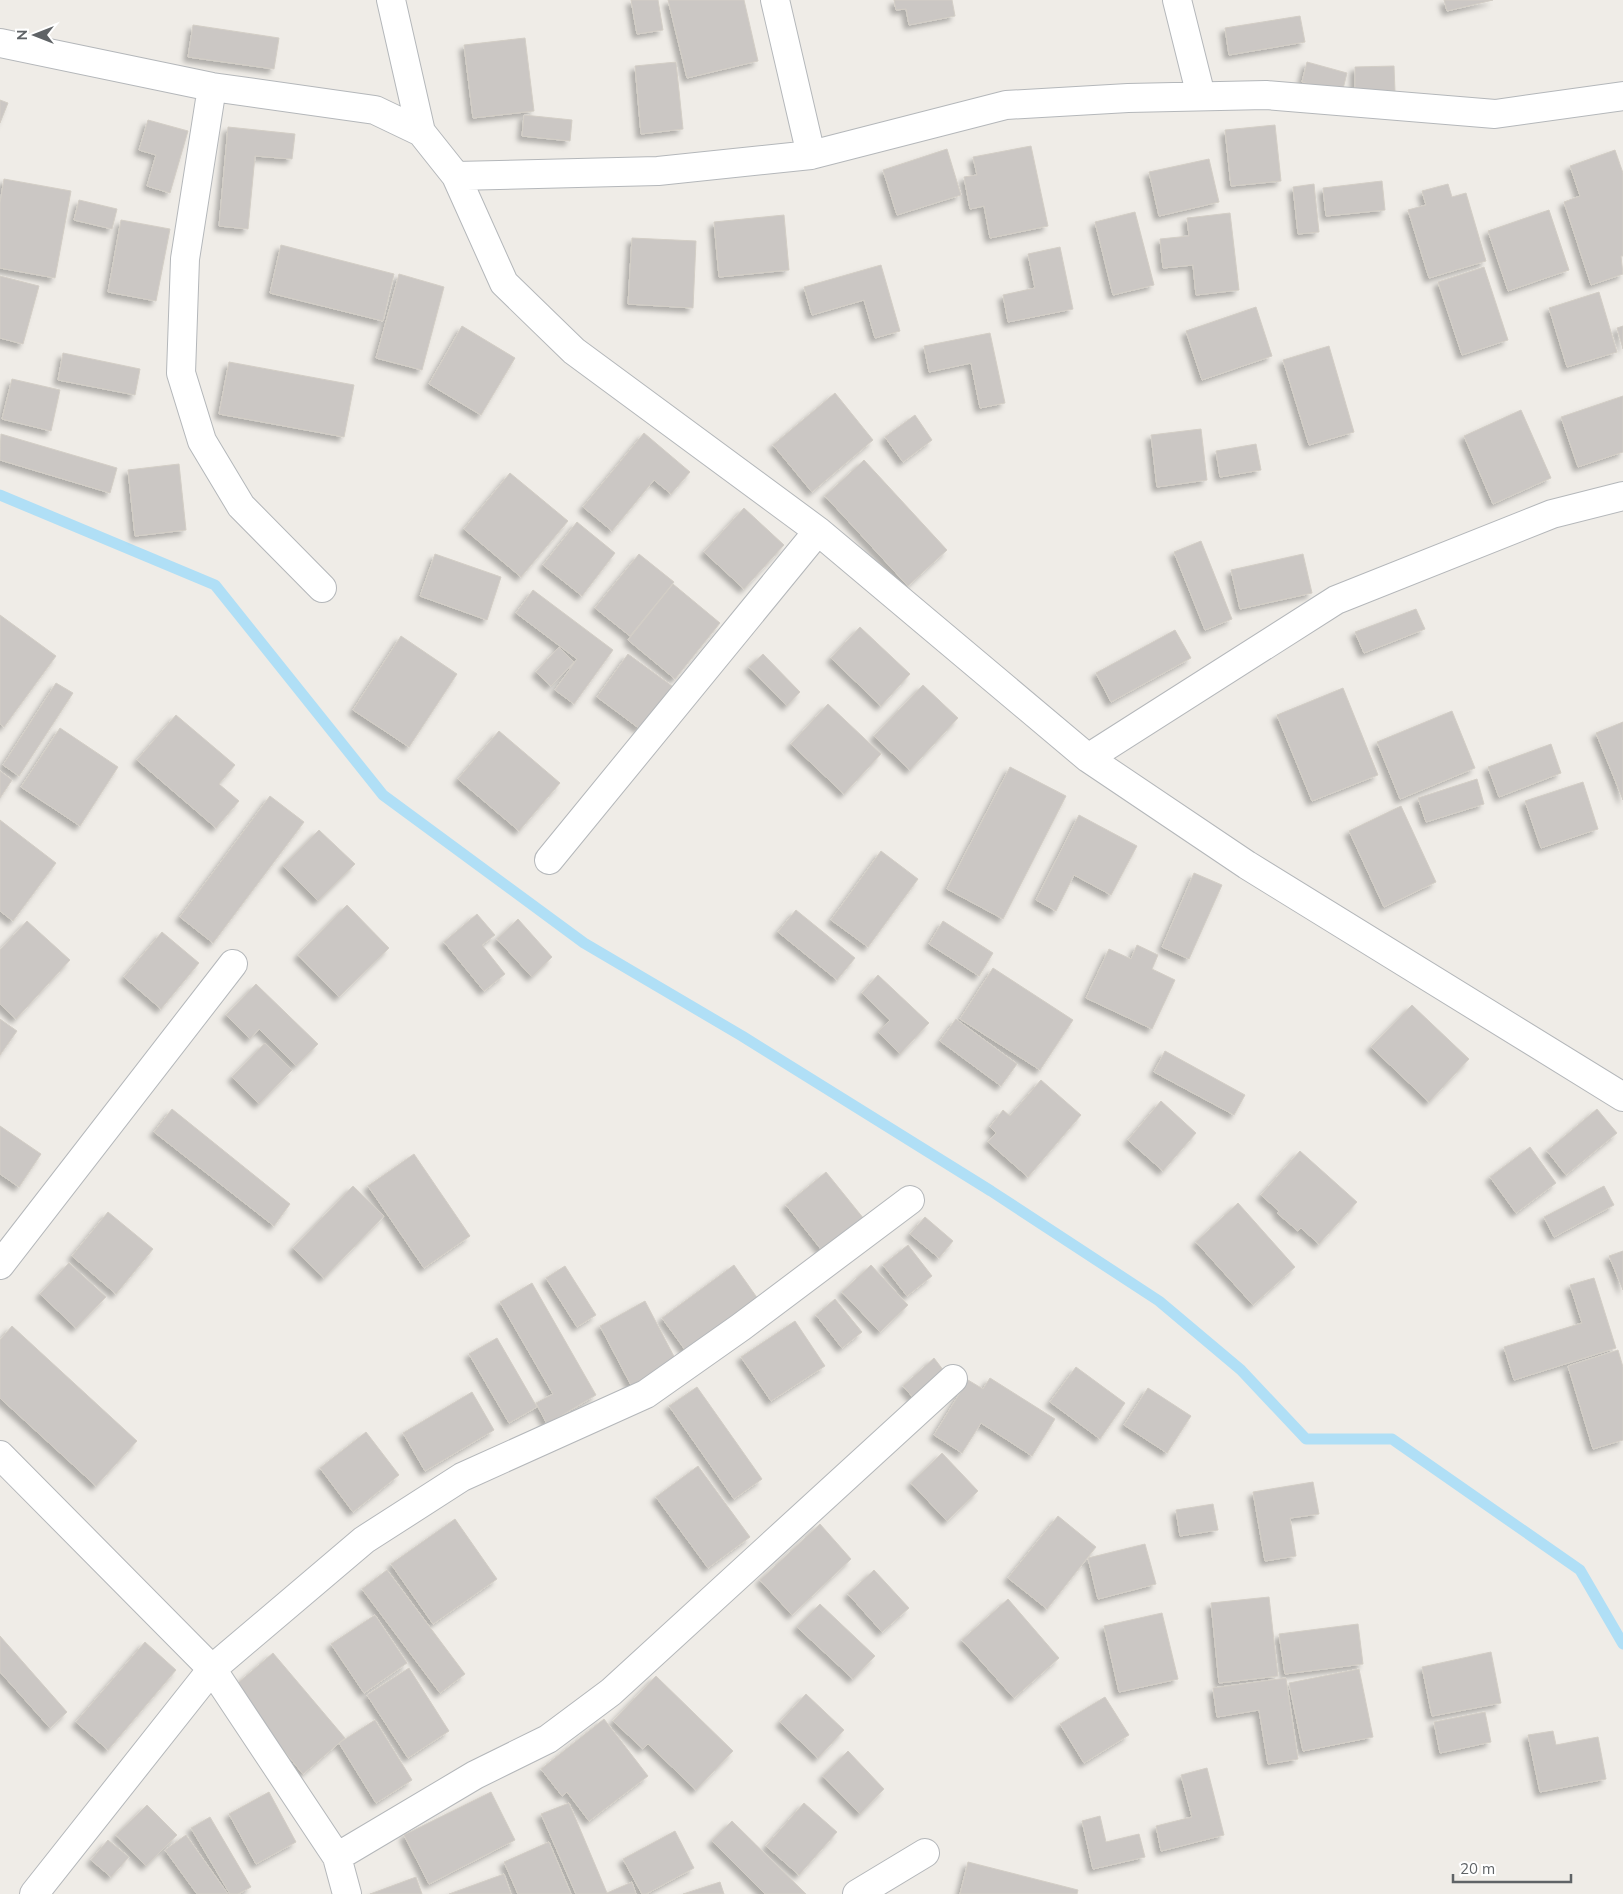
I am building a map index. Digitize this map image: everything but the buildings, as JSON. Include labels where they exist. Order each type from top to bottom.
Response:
[{"type":"street","points":[[392,0],[421,132]]},
{"type":"street","points":[[775,0],[810,155]]},
{"type":"street","points":[[1177,0],[1201,96]]},
{"type":"street","points":[[0,43],[212,88],[375,110],[421,132],[456,176],[504,283],[567,344],[818,531],[1088,758],[1247,865],[1623,1097]]},
{"type":"street","points":[[212,88],[185,259],[181,373],[202,441],[241,506],[322,588]]},
{"type":"street","points":[[456,176],[658,171],[810,155],[1006,106],[1128,98],[1266,95],[1495,114],[1623,96]]},
{"type":"street","points":[[1088,758],[1336,600],[1552,514],[1623,496]]},
{"type":"street","points":[[549,860],[818,531]]},
{"type":"street","points":[[0,1265],[233,964]]},
{"type":"street","points":[[34,1894],[212,1668],[364,1540],[462,1477],[646,1394],[740,1327],[910,1200]]},
{"type":"street","points":[[337,1857],[475,1775],[548,1739],[612,1692],[953,1379]]},
{"type":"street","points":[[0,1455],[212,1668],[337,1857],[347,1894]]},
{"type":"street","points":[[857,1894],[925,1853]]},
{"type":"waterway","points":[[0,495],[215,585],[383,795],[584,943],[742,1036],[991,1191],[1159,1301],[1241,1370],[1306,1439],[1392,1439],[1580,1570],[1623,1644]]}]
